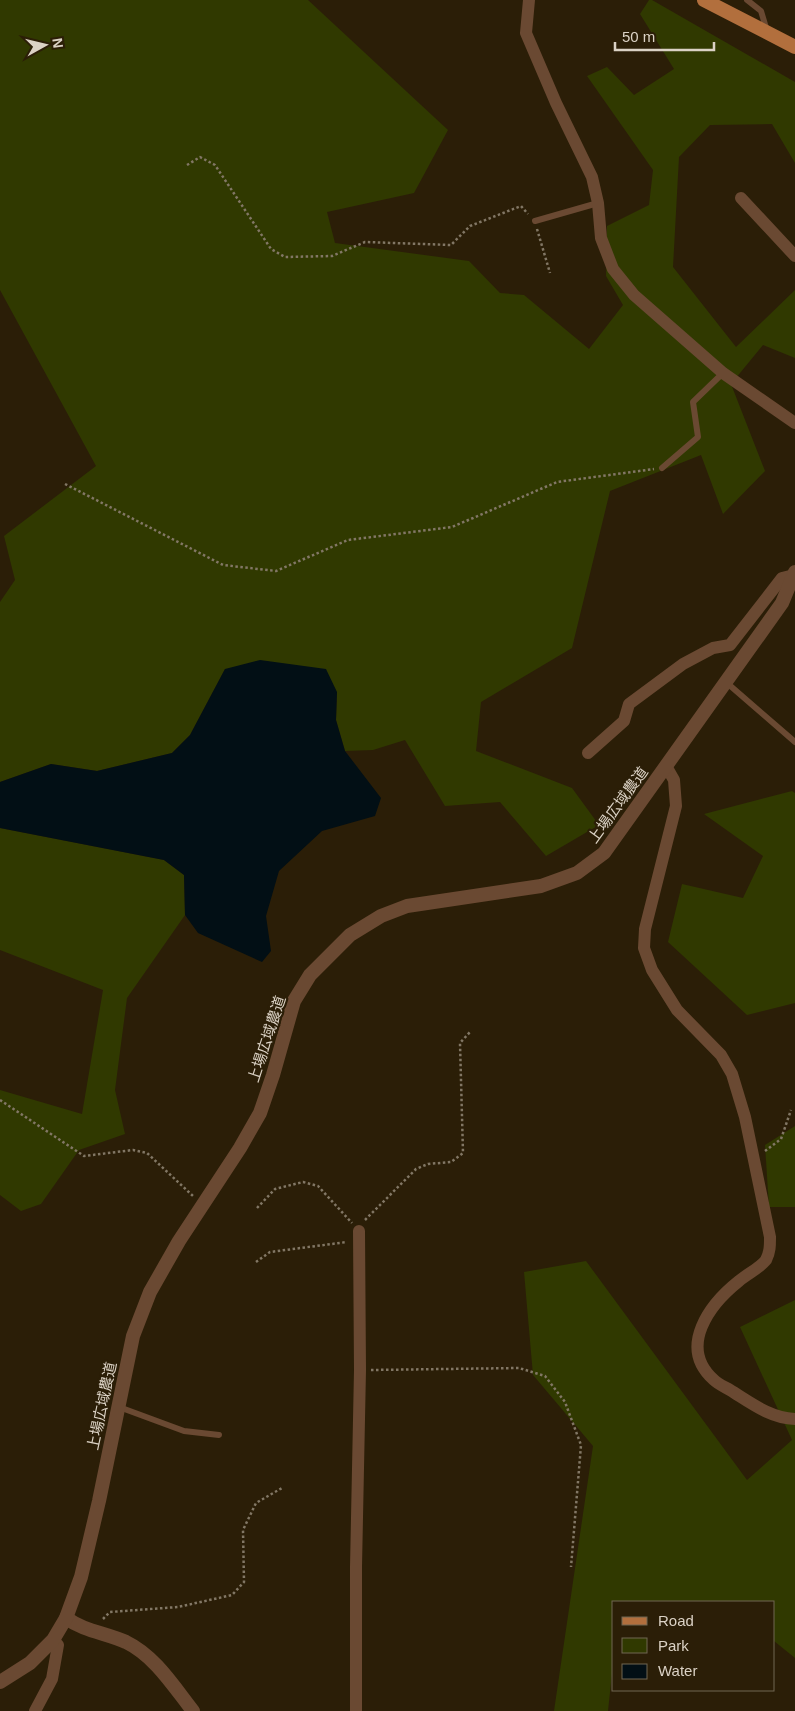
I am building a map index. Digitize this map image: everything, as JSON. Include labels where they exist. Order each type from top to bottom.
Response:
[{"type":"main road","points":[[704,0],[795,47]]},
{"type":"street","points":[[530,0],[526,33],[556,103],[592,177],[598,203],[601,238],[613,268],[634,295],[723,373],[795,423]]},
{"type":"street","points":[[741,198],[795,256]]},
{"type":"street","points":[[588,753],[624,721],[629,704],[684,664],[713,648],[730,645],[782,578],[795,573]]},
{"type":"street","name":"上場広域農道","points":[[0,1682],[30,1663],[53,1640],[66,1618],[81,1578],[133,1336],[150,1292],[179,1241],[240,1148],[260,1113],[294,1001],[310,974],[350,935],[381,916],[407,906],[541,886],[577,873],[604,853],[782,604],[795,573]]},
{"type":"street","points":[[666,766],[674,780],[676,806],[645,928],[644,948],[652,970],[677,1010],[721,1055],[732,1074],[745,1117],[770,1238],[770,1253],[765,1262],[738,1281],[715,1305],[698,1334],[697,1350],[701,1363],[714,1380],[766,1412],[780,1418],[795,1418]]},
{"type":"street","points":[[356,1711],[356,1567],[360,1370],[359,1231]]},
{"type":"street","points":[[66,1618],[76,1626],[125,1642],[143,1652],[165,1675],[193,1711]]},
{"type":"street","points":[[35,1711],[52,1679],[58,1645],[53,1640]]},
{"type":"lane","points":[[747,0],[761,11],[767,32]]},
{"type":"lane","points":[[535,222],[598,203]]},
{"type":"lane","points":[[662,468],[698,437],[693,402],[723,373]]},
{"type":"lane","points":[[726,683],[795,742]]},
{"type":"lane","points":[[119,1407],[184,1431],[218,1435]]},
{"type":"path","points":[[187,165],[200,158],[215,165],[271,249],[285,257],[332,256],[365,242],[451,245],[470,226],[521,206],[535,222],[550,273]]},
{"type":"path","points":[[65,484],[223,566],[276,571],[348,540],[452,527],[557,482],[662,468]]},
{"type":"path","points":[[257,1208],[275,1189],[303,1182],[318,1186],[359,1231],[366,1217],[416,1170],[428,1164],[451,1162],[463,1153],[460,1043],[470,1032]]},
{"type":"path","points":[[0,1100],[84,1156],[133,1150],[147,1153],[202,1204]]},
{"type":"path","points":[[754,1159],[781,1139],[791,1110]]},
{"type":"path","points":[[256,1262],[270,1252],[345,1242],[359,1244]]},
{"type":"path","points":[[360,1370],[519,1368],[545,1376],[565,1402],[580,1445],[571,1566]]},
{"type":"path","points":[[91,1631],[110,1612],[178,1607],[232,1595],[244,1582],[243,1530],[256,1502],[282,1488]]},
{"type":"green space","points":[[0,0],[308,0],[448,130],[414,193],[327,212],[335,243],[469,261],[500,293],[524,295],[589,349],[623,305],[606,276],[607,226],[649,205],[653,170],[587,76],[607,67],[634,95],[674,69],[640,14],[649,0],[652,0],[795,82],[795,163],[772,124],[710,125],[679,157],[673,267],[736,347],[795,290],[795,358],[763,345],[731,384],[765,471],[723,514],[701,455],[610,491],[572,648],[481,702],[476,751],[572,788],[599,825],[546,856],[500,802],[445,806],[405,740],[373,750],[345,751],[336,720],[337,692],[225,669],[190,735],[172,753],[97,771],[51,764],[0,782],[0,602],[15,580],[4,536],[96,466],[0,290]]},
{"type":"green space","points":[[792,791],[795,793],[795,1003],[747,1015],[668,942],[682,884],[743,898],[763,856],[704,814]]},
{"type":"green space","points":[[0,828],[164,860],[184,875],[185,915],[127,998],[115,1090],[125,1134],[79,1150],[41,1204],[21,1211],[0,1195],[0,1090],[82,1114],[103,990],[0,950]]},
{"type":"green space","points":[[795,1126],[795,1207],[769,1207],[765,1145]]},
{"type":"green space","points":[[586,1261],[747,1480],[792,1440],[740,1327],[795,1300],[795,1658],[775,1642],[775,1601],[612,1601],[612,1674],[608,1711],[554,1711],[593,1446],[533,1375],[524,1272]]},
{"type":"water","points":[[260,660],[326,669],[337,692],[336,720],[345,751],[381,798],[375,816],[322,831],[279,871],[266,916],[271,951],[262,962],[198,933],[185,915],[184,875],[164,860],[0,828],[0,782],[51,764],[97,771],[172,753],[190,735],[225,669]]}]
